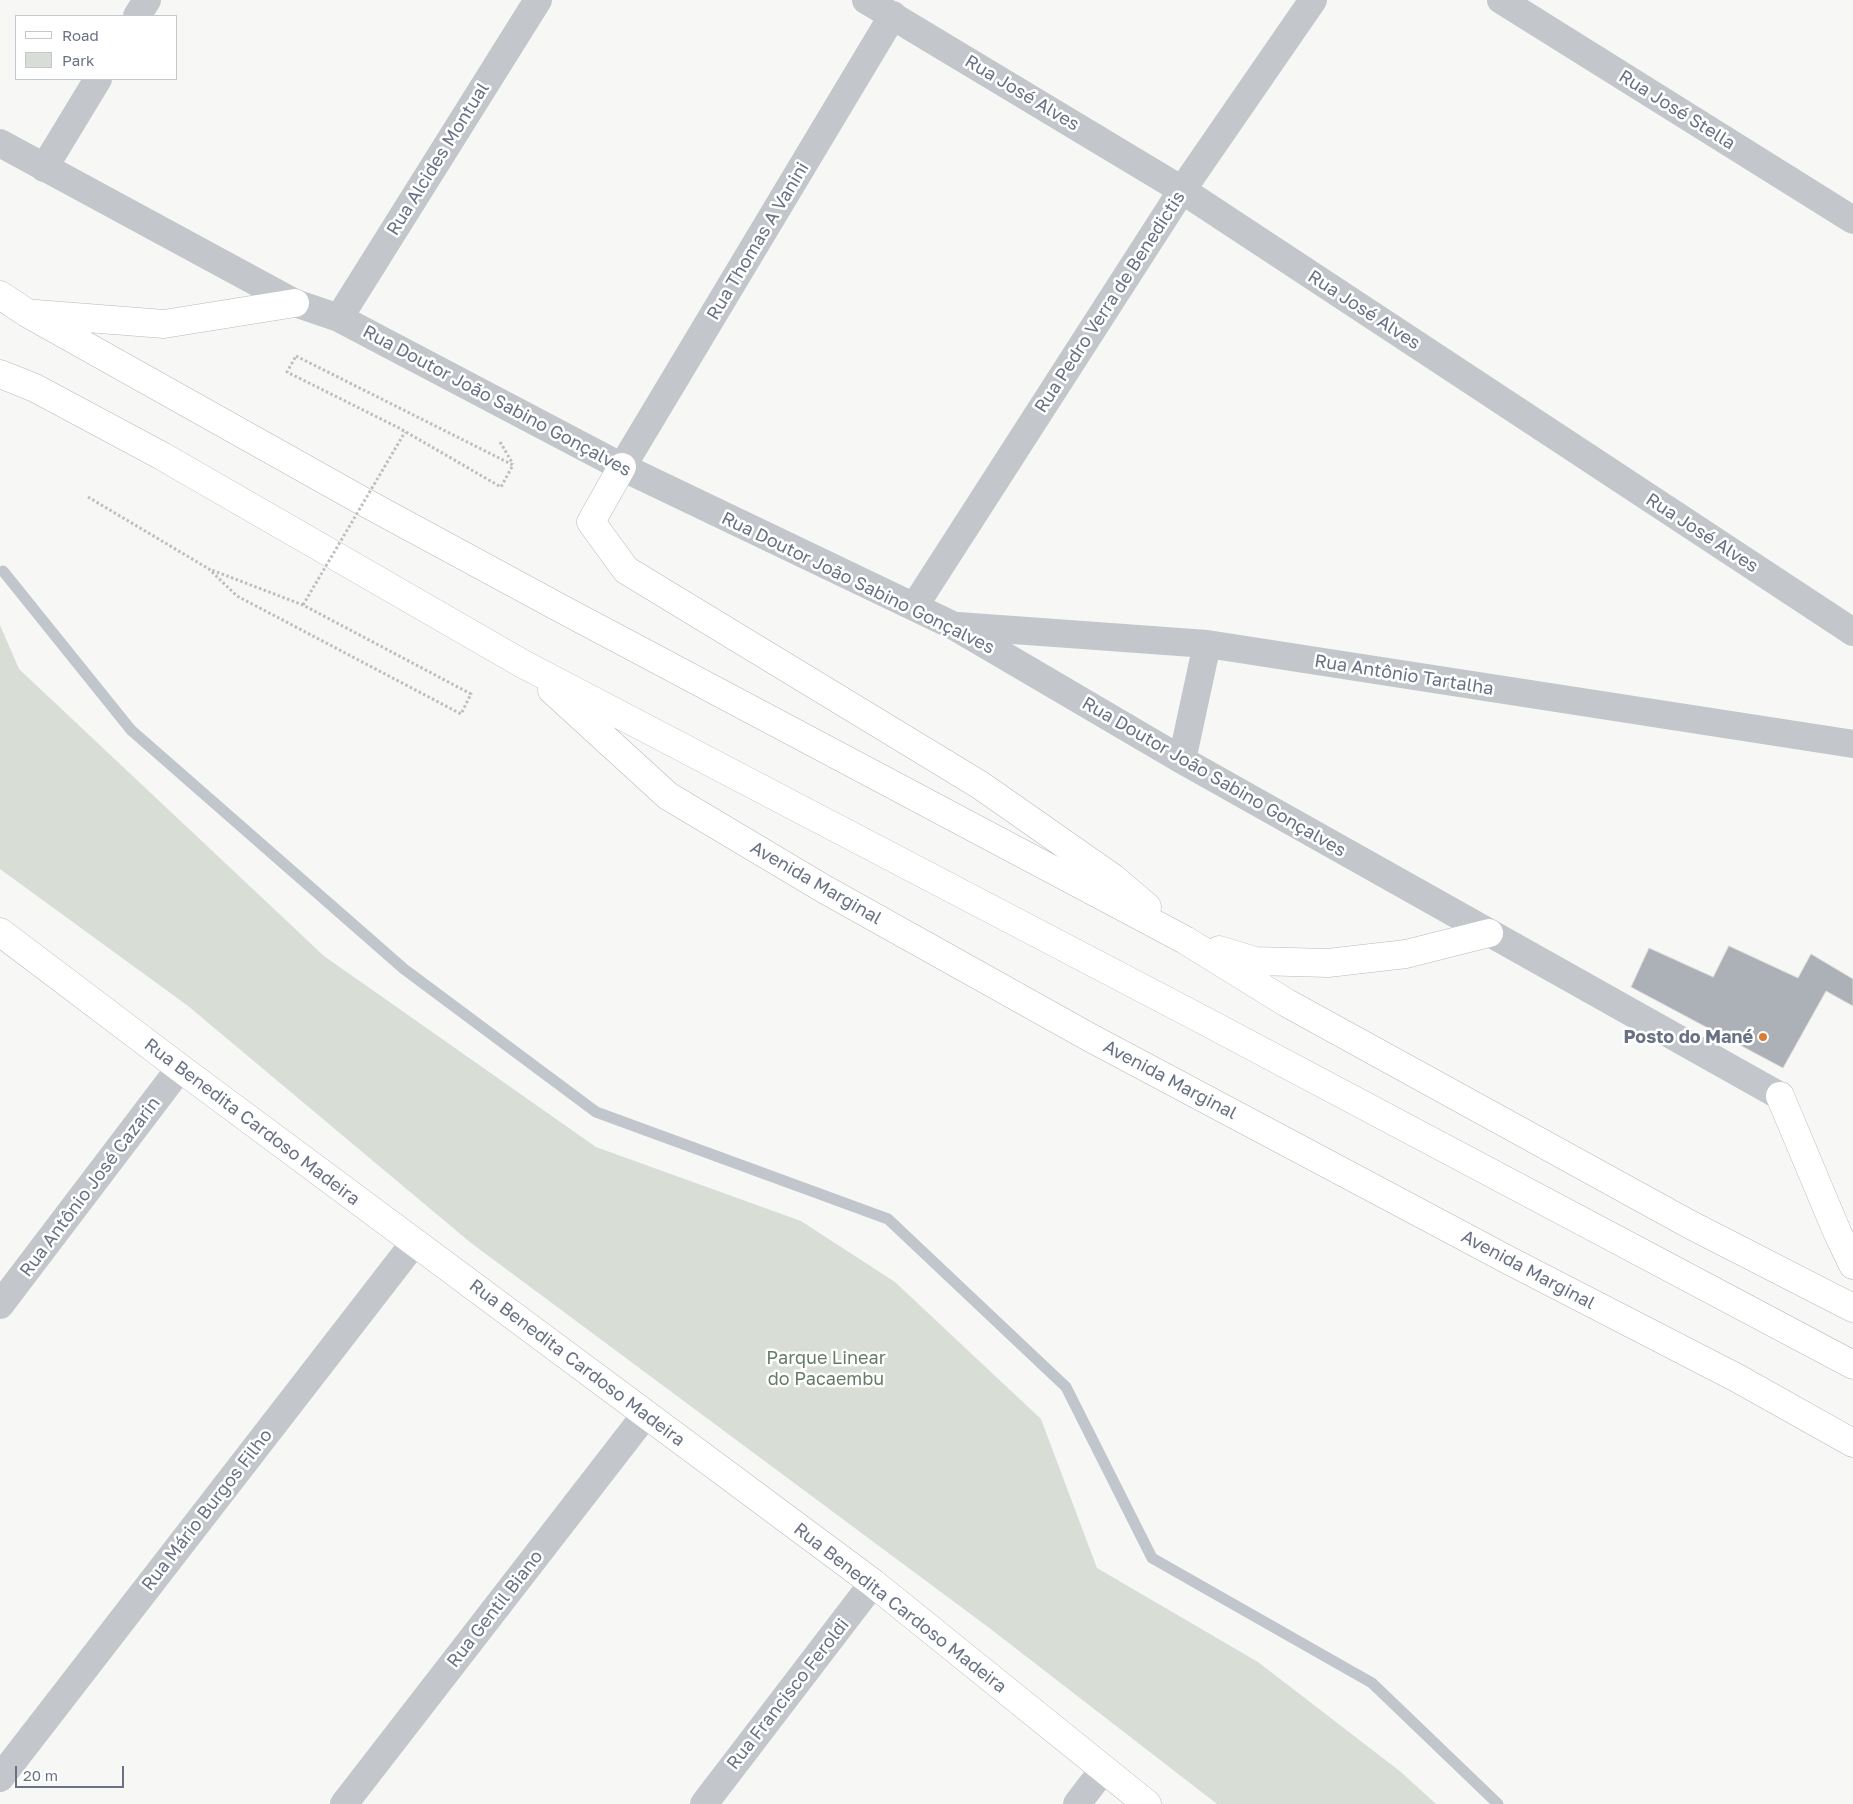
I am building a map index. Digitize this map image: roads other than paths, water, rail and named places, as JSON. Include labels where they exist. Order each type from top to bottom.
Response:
[{"type":"main road","points":[[0,295],[27,313],[366,503],[552,604],[1185,940],[1287,1003],[1689,1224],[1853,1308]]},
{"type":"main road","points":[[27,313],[164,324],[295,303]]},
{"type":"main road","points":[[0,374],[34,388],[162,456],[523,664],[1203,1020],[1853,1365]]},
{"type":"main road","points":[[622,467],[591,522],[626,570],[980,785],[1113,878],[1185,940],[1255,961],[1328,963],[1406,954],[1490,933]]},
{"type":"main road","name":"Avenida Marginal","points":[[523,664],[668,796],[824,889],[1089,1037],[1510,1261],[1737,1378],[1853,1443]]},
{"type":"main road","name":"Rua Benedita Cardoso Madeira","points":[[0,932],[414,1243],[873,1583],[1147,1804]]},
{"type":"main road","points":[[1780,1096],[1853,1265]]},
{"type":"street","points":[[138,15],[147,0]]},
{"type":"street","name":"Rua Alcides Montual","points":[[339,318],[538,0]]},
{"type":"street","name":"Rua José Alves","points":[[866,0],[1182,190],[1853,632]]},
{"type":"street","name":"Rua Pedro Verra de Benedictis","points":[[914,607],[1182,190],[1313,0]]},
{"type":"street","name":"Rua José Stella","points":[[1501,0],[1853,220]]},
{"type":"street","name":"Rua Thomas A Vanini","points":[[622,467],[893,15]]},
{"type":"street","points":[[44,168],[97,80]]},
{"type":"street","name":"Rua Doutor João Sabino Gonçalves","points":[[0,143],[295,303],[339,318],[622,467],[952,625],[1182,760],[1780,1096]]},
{"type":"street","name":"Rua Antônio Tartalha","points":[[952,625],[1207,644],[1852,741]]},
{"type":"street","points":[[1182,760],[1207,644]]},
{"type":"street","name":"Rua Antônio José Cazarin","points":[[0,1305],[180,1068]]},
{"type":"street","name":"Rua Mário Burgos Filho","points":[[0,1778],[414,1243]]},
{"type":"street","name":"Rua Gentil Biano","points":[[344,1804],[646,1414]]},
{"type":"street","name":"Rua Francisco Feroldi","points":[[704,1804],[873,1583]]},
{"type":"street","points":[[1077,1804],[1104,1770]]},
{"type":"waterway","points":[[3,571],[131,730],[404,969],[596,1112],[888,1219],[1066,1387],[1152,1558],[1372,1683],[1498,1804]]},
{"type":"place","name":"Posto do Mané","points":[[1763,1037]]},
{"type":"park label","name":"Parque Linear do Pacaembu","points":[[826,1368]]}]
